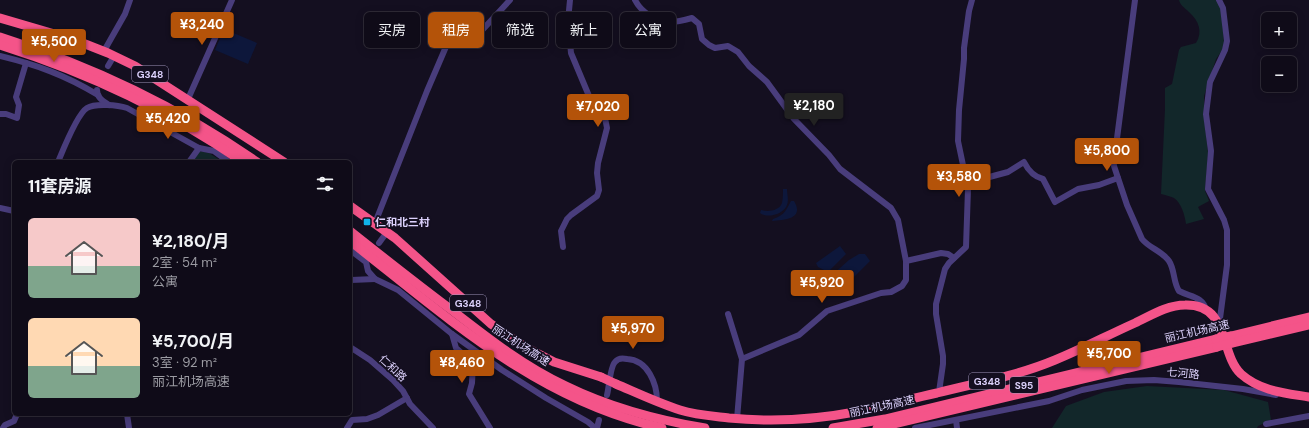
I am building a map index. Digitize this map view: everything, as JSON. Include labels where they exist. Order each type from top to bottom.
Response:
[{"type":"highway","name":"G348","points":[[0,18],[69,38],[104,51],[146,72],[281,160]]},
{"type":"highway","points":[[0,37],[64,59],[127,86],[202,126],[254,160]]},
{"type":"highway","points":[[0,45],[73,71],[124,93],[187,126],[240,160]]},
{"type":"highway","name":"G348","points":[[352,207],[387,232],[491,324],[535,353],[554,362],[601,377],[657,401],[690,412],[711,416],[737,419],[780,420],[822,417],[869,409],[1018,373],[1044,365],[1170,307],[1190,305],[1206,310]]},
{"type":"highway","name":"丽江机场高速","points":[[352,233],[493,342],[542,373],[573,390],[616,407],[657,419],[705,428]]},
{"type":"highway","name":"丽江机场高速","points":[[352,243],[489,349],[525,373],[563,394],[588,405],[627,419],[662,428]]},
{"type":"highway","points":[[1206,310],[1220,326],[1234,364],[1240,373],[1257,385],[1270,390],[1309,398]]},
{"type":"highway","name":"丽江机场高速","points":[[877,428],[1216,343],[1309,317]]},
{"type":"highway","name":"丽江机场高速","points":[[1231,339],[1309,324]]},
{"type":"highway","name":"丽江机场高速","points":[[833,428],[885,418],[1216,343]]},
{"type":"street","points":[[104,51],[130,0]]},
{"type":"street","points":[[188,99],[232,0]]},
{"type":"street","points":[[375,223],[450,35],[455,34],[470,40],[474,39],[510,0]]},
{"type":"street","points":[[562,247],[561,231],[567,219],[597,196],[599,190],[598,163],[607,128],[605,118],[589,96],[570,53],[568,21],[570,0]]},
{"type":"street","points":[[636,0],[641,9],[645,12],[665,21],[676,21],[692,18],[699,24],[702,39],[708,46],[715,48],[728,46],[738,52],[749,66],[767,82],[794,119],[829,155],[840,169],[891,208],[898,220],[906,261],[906,280],[902,286],[891,292],[881,293],[827,311],[799,335],[742,359]]},
{"type":"street","points":[[939,392],[943,356],[936,309],[944,272],[947,265],[966,247],[968,204],[967,183],[958,141],[964,48],[969,10],[972,0]]},
{"type":"street","points":[[1136,0],[1116,146],[1113,156],[1114,166],[1127,205],[1143,241],[1168,260],[1179,291],[1200,300],[1204,304],[1206,310]]},
{"type":"street","points":[[1219,0],[1223,8],[1227,41],[1225,50],[1210,82],[1207,96],[1206,114],[1211,151],[1208,189],[1224,220],[1227,230],[1227,264],[1220,326]]},
{"type":"street","points":[[0,56],[60,74],[97,92],[101,100],[109,105]]},
{"type":"street","points":[[108,66],[114,56]]},
{"type":"street","points":[[0,114],[6,114],[17,118],[19,105],[16,97],[26,63]]},
{"type":"street","points":[[59,160],[67,140],[83,111],[92,106],[109,105],[118,105],[127,108],[199,148],[214,151],[227,160]]},
{"type":"street","points":[[191,160],[199,148]]},
{"type":"street","points":[[967,183],[1008,172],[1024,162],[1027,168],[1038,178],[1043,179],[1055,202],[1078,190],[1118,178]]},
{"type":"street","points":[[0,208],[12,211]]},
{"type":"street","points":[[379,243],[387,232]]},
{"type":"street","points":[[352,252],[366,262],[368,271],[375,279],[398,290],[452,334],[502,370],[596,428],[599,420]]},
{"type":"street","points":[[906,261],[941,253],[948,254],[954,258]]},
{"type":"street","points":[[352,280],[375,279]]},
{"type":"street","points":[[728,314],[742,359],[737,419]]},
{"type":"street","points":[[452,334],[456,348],[473,363],[472,383],[469,394],[490,428]]},
{"type":"street","name":"仁和路","points":[[352,348],[379,367],[393,380],[410,404],[432,428]]},
{"type":"street","points":[[607,395],[614,364],[619,359],[627,358],[638,362],[648,371],[655,385],[657,401]]},
{"type":"street","name":"七河路","points":[[915,428],[1049,401],[1088,388],[1133,381],[1154,380],[1179,382],[1243,389],[1300,399],[1309,398]]},
{"type":"street","points":[[347,428],[354,420],[378,416],[407,398]]},
{"type":"street","points":[[3,428],[5,425],[14,421],[16,416]]},
{"type":"street","points":[[127,416],[129,428]]},
{"type":"street","points":[[1266,424],[1309,416]]},
{"type":"street","points":[[956,420],[957,428]]},
{"type":"green space","points":[[1179,0],[1217,0],[1221,7],[1224,43],[1223,49],[1216,59],[1204,96],[1204,116],[1208,153],[1205,191],[1209,201],[1198,207],[1204,219],[1186,224],[1185,217],[1179,203],[1174,198],[1161,194],[1165,88],[1172,84],[1179,50],[1181,47],[1196,43],[1199,35],[1199,27],[1195,19]]},
{"type":"green space","points":[[199,151],[209,153],[220,160],[193,160]]},
{"type":"green space","points":[[1147,386],[1224,390],[1268,402],[1271,420],[1258,426],[1257,428],[1052,428],[1066,406],[1104,392]]},
{"type":"water","points":[[224,29],[257,43],[248,64],[215,50]]},
{"type":"water","points":[[783,189],[787,189],[788,201],[785,208],[775,215],[767,216],[760,213],[761,210],[773,210],[781,206]]},
{"type":"water","points":[[791,201],[794,201],[797,207],[797,212],[795,215],[787,219],[772,221],[785,212]]},
{"type":"water","points":[[840,246],[846,254],[828,272],[818,267],[816,263]]},
{"type":"water","points":[[859,254],[865,254],[870,261],[852,279],[834,284],[831,276],[849,260]]},
{"type":"place","name":"仁和北三村","points":[[367,222]]}]
